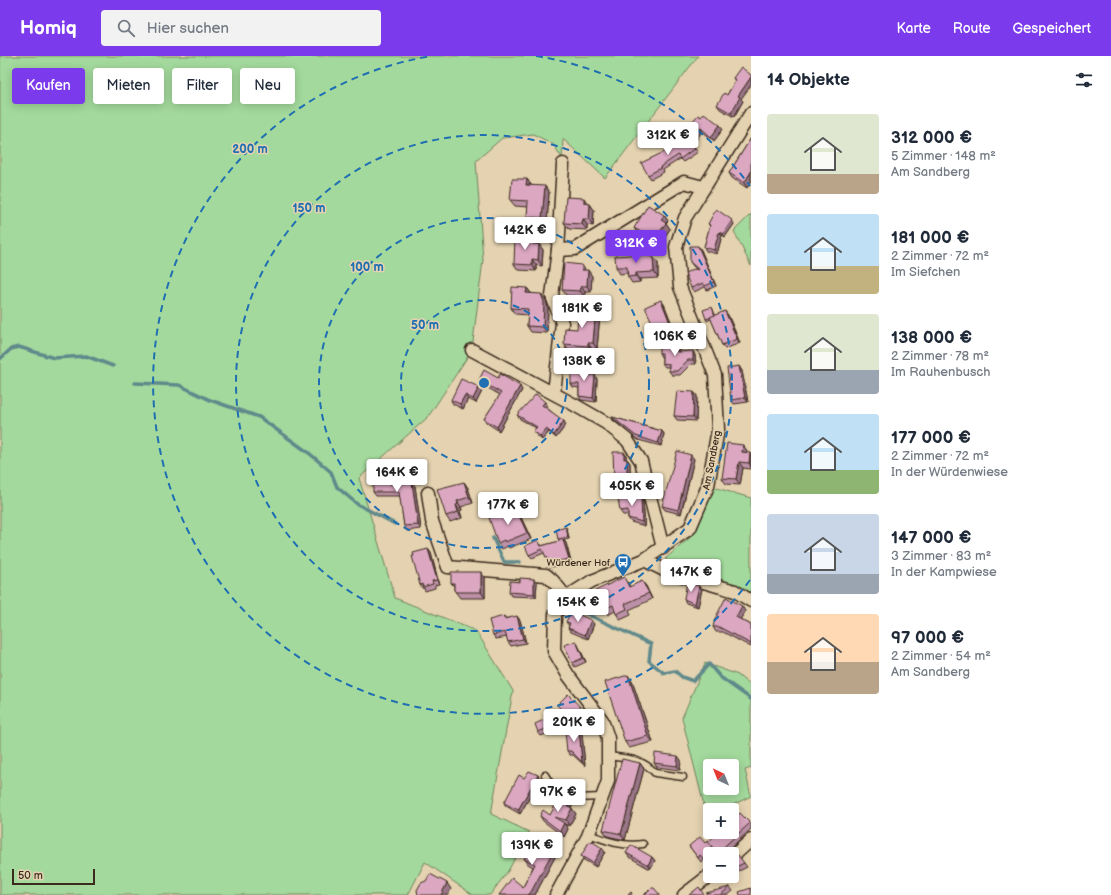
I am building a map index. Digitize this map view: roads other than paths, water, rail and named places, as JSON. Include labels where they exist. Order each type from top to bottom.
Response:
[{"type":"street","name":"Am Sandberg","points":[[556,895],[589,834],[608,781],[608,738],[602,720],[568,675],[554,651],[555,614],[568,598],[592,581],[644,560],[690,528],[708,486],[718,429],[715,375],[680,287],[676,247],[685,218],[703,187],[751,113]]},
{"type":"street","points":[[554,393],[562,323],[552,296],[558,250],[563,164]]},
{"type":"street","points":[[558,250],[575,249],[684,182],[703,187]]},
{"type":"street","points":[[472,350],[554,393],[606,423],[627,440],[641,461],[663,548]]},
{"type":"street","points":[[428,493],[432,521],[448,567],[546,575],[568,598]]},
{"type":"street","points":[[644,560],[666,571],[735,591],[751,602]]},
{"type":"street","points":[[739,851],[751,840]]},
{"type":"street","points":[[684,895],[703,880]]},
{"type":"lane","points":[[608,756],[642,762],[650,767],[655,773],[683,777]]},
{"type":"lane","points":[[545,775],[550,783],[576,798],[602,797]]},
{"type":"lane","points":[[589,834],[619,844],[631,846],[643,844]]},
{"type":"waterway","points":[[0,359],[11,349],[19,347],[54,358],[86,356],[113,366]]},
{"type":"waterway","points":[[135,383],[179,385],[210,400],[259,417],[309,453],[331,472],[337,487],[357,504],[395,524]]},
{"type":"waterway","points":[[493,538],[504,562],[520,562]]},
{"type":"waterway","points":[[578,610],[651,644],[649,661],[664,673],[675,671],[682,677],[693,681],[709,664],[720,677],[751,699]]},
{"type":"place","name":"Würdener Hof","points":[[623,577]]}]
